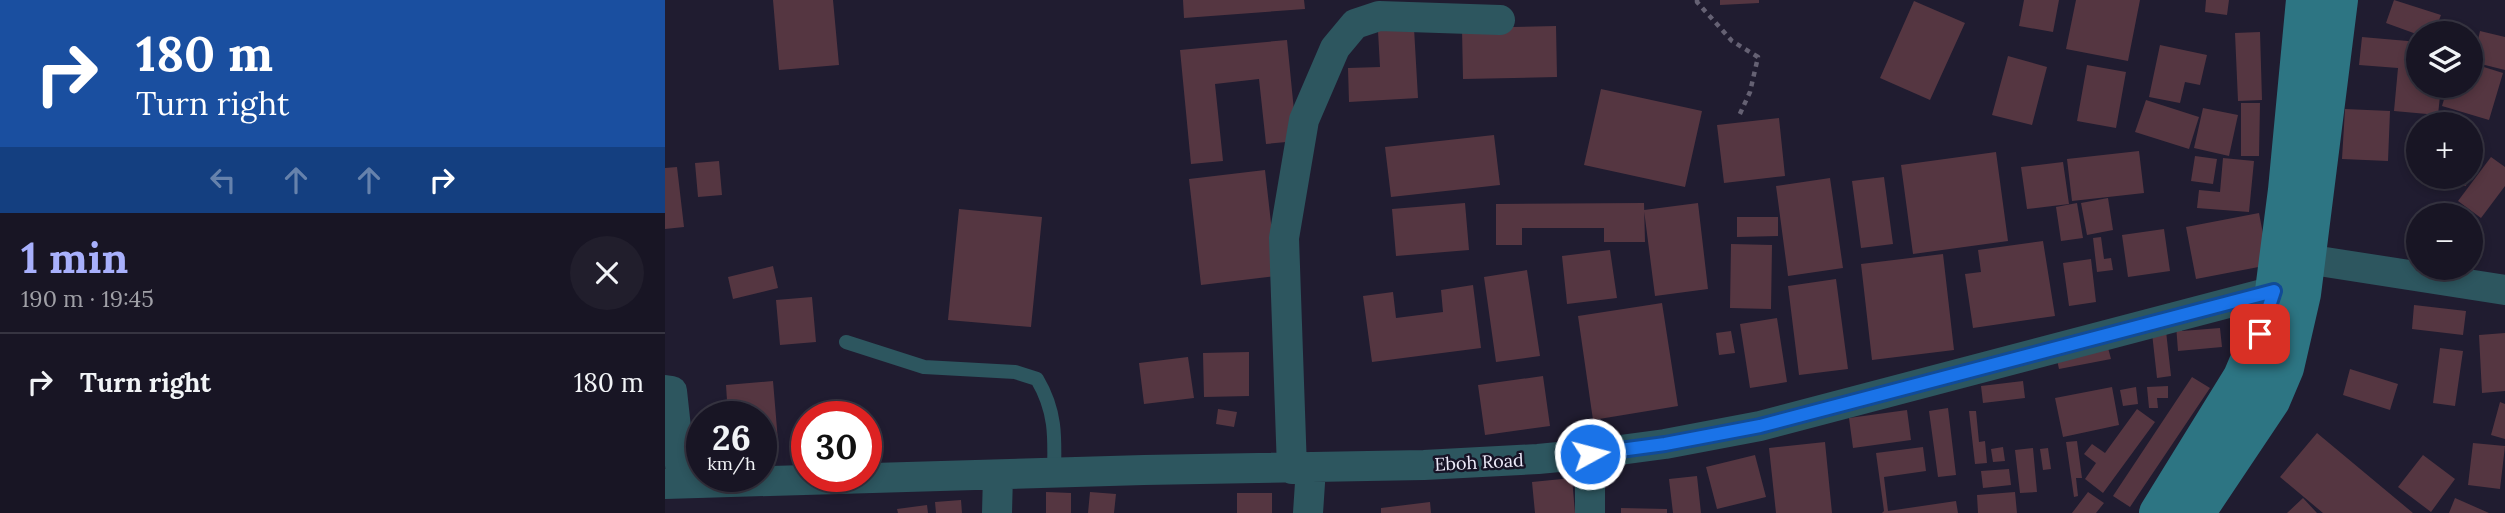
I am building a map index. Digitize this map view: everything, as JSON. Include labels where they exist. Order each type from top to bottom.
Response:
[{"type":"main road","points":[[2158,513],[2242,377],[2267,318],[2274,291],[2287,190],[2305,0]]},
{"type":"main road","points":[[2196,513],[2271,401],[2285,368],[2302,294],[2339,0]]},
{"type":"street","points":[[1308,513],[1302,469],[1284,238],[1304,120],[1335,48],[1355,23],[1379,16],[1500,20]]},
{"type":"street","points":[[2306,259],[2505,290]]},
{"type":"street","name":"Eboh Road","points":[[673,484],[1302,469],[1525,460],[1590,454],[1665,444],[1760,426],[2274,291]]},
{"type":"street","points":[[665,390],[672,391],[673,484]]},
{"type":"street","points":[[1590,454],[1590,513]]},
{"type":"street","points":[[997,513],[998,475]]},
{"type":"lane","points":[[846,342],[924,367],[1015,372],[1037,379],[1047,395],[1055,425],[1054,473]]},
{"type":"path","points":[[1697,0],[1732,41],[1758,57],[1751,92],[1738,118]]},
{"type":"building","points":[[773,0],[833,0],[839,65],[779,70]]},
{"type":"building","points":[[1183,0],[1304,0],[1305,9],[1184,18]]},
{"type":"building","points":[[1720,0],[1759,0],[1759,3],[1720,5]]},
{"type":"building","points":[[2024,0],[2059,0],[2053,32],[2019,26]]},
{"type":"building","points":[[2076,0],[2140,0],[2128,61],[2066,49]]},
{"type":"building","points":[[2206,0],[2229,0],[2227,15],[2205,12]]},
{"type":"building","points":[[2394,0],[2441,15],[2439,21],[2406,21],[2406,30],[2386,23]]},
{"type":"building","points":[[1914,1],[1965,23],[1930,100],[1880,78]]},
{"type":"building","points":[[1556,26],[1557,77],[1463,79],[1462,28]]},
{"type":"building","points":[[1414,28],[1418,98],[1349,102],[1348,68],[1380,67],[1378,31]]},
{"type":"building","points":[[2260,32],[2262,100],[2238,101],[2235,33]]},
{"type":"building","points":[[2483,32],[2505,37],[2505,70],[2483,64]]},
{"type":"building","points":[[2362,37],[2406,41],[2406,98],[2440,98],[2438,112],[2394,111],[2398,68],[2359,65]]},
{"type":"building","points":[[1287,40],[1297,141],[1266,144],[1259,79],[1215,84],[1223,161],[1191,164],[1180,50]]},
{"type":"building","points":[[2160,45],[2207,55],[2200,85],[2185,82],[2180,103],[2149,97]]},
{"type":"building","points":[[2008,56],[2047,67],[2032,125],[1992,115]]},
{"type":"building","points":[[2087,65],[2126,72],[2116,128],[2077,121]]},
{"type":"building","points":[[2483,67],[2503,73],[2489,120],[2483,118],[2483,112],[2462,112],[2442,106],[2444,98],[2483,98]]},
{"type":"building","points":[[1601,89],[1702,111],[1685,187],[1584,165]]},
{"type":"building","points":[[2146,100],[2199,117],[2189,149],[2135,132]]},
{"type":"building","points":[[2241,103],[2260,103],[2259,156],[2241,156]]},
{"type":"building","points":[[2203,108],[2238,115],[2229,156],[2194,148]]},
{"type":"building","points":[[2345,109],[2390,111],[2388,161],[2342,159]]},
{"type":"building","points":[[1779,118],[1785,176],[1724,183],[1717,125]]},
{"type":"building","points":[[1494,135],[1500,185],[1391,197],[1385,147]]},
{"type":"building","points":[[2139,151],[2144,193],[2072,201],[2067,159]]},
{"type":"building","points":[[1996,152],[2008,241],[1913,254],[1901,165]]},
{"type":"building","points":[[2195,156],[2217,159],[2213,184],[2191,181]]},
{"type":"building","points":[[2491,157],[2505,167],[2505,186],[2483,215],[2483,203],[2458,201],[2467,189],[2483,189],[2483,168]]},
{"type":"building","points":[[2223,158],[2254,161],[2249,212],[2197,208],[2199,190],[2220,192]]},
{"type":"building","points":[[719,161],[722,195],[698,197],[695,163]]},
{"type":"building","points":[[2063,162],[2069,204],[2027,209],[2021,167]]},
{"type":"building","points":[[677,167],[684,227],[665,229],[665,168]]},
{"type":"building","points":[[1265,170],[1277,276],[1201,285],[1189,179]]},
{"type":"building","points":[[1884,177],[1893,244],[1861,248],[1852,181]]},
{"type":"building","points":[[1830,178],[1843,268],[1788,276],[1776,186]]},
{"type":"building","points":[[2108,198],[2113,230],[2087,235],[2081,203]]},
{"type":"building","points":[[1465,203],[1469,250],[1396,256],[1392,209]]},
{"type":"building","points":[[1644,203],[1645,242],[1604,242],[1604,228],[1522,228],[1522,245],[1496,245],[1496,204]]},
{"type":"building","points":[[1698,203],[1708,289],[1655,296],[1644,210]]},
{"type":"building","points":[[2077,203],[2083,238],[2061,241],[2056,207]]},
{"type":"building","points":[[959,209],[1042,217],[1031,327],[948,320]]},
{"type":"building","points":[[2259,213],[2269,265],[2196,279],[2186,227]]},
{"type":"building","points":[[1737,217],[1778,217],[1778,236],[1737,237]]},
{"type":"building","points":[[2164,229],[2170,271],[2128,277],[2122,235]]},
{"type":"building","points":[[2101,237],[2104,259],[2111,258],[2113,270],[2097,272],[2093,238]]},
{"type":"building","points":[[2043,241],[2055,316],[1973,328],[1965,274],[1981,272],[1978,250]]},
{"type":"building","points":[[1731,244],[1772,245],[1771,309],[1730,308]]},
{"type":"building","points":[[1610,250],[1617,298],[1567,304],[1562,256]]},
{"type":"building","points":[[1943,254],[1954,350],[1872,360],[1861,264]]},
{"type":"building","points":[[2091,259],[2096,302],[2069,306],[2063,263]]},
{"type":"building","points":[[773,266],[778,288],[733,299],[728,277]]},
{"type":"building","points":[[1527,270],[1540,356],[1496,362],[1484,277]]},
{"type":"building","points":[[1836,279],[1848,369],[1799,375],[1788,286]]},
{"type":"building","points":[[1473,285],[1481,348],[1372,362],[1363,296],[1393,292],[1396,318],[1443,312],[1441,290]]},
{"type":"building","points":[[812,297],[816,342],[780,345],[776,300]]},
{"type":"building","points":[[1662,303],[1678,406],[1593,420],[1578,316]]},
{"type":"building","points":[[2414,305],[2466,311],[2463,335],[2412,329]]},
{"type":"building","points":[[1777,318],[1787,382],[1750,388],[1740,324]]},
{"type":"building","points":[[2182,324],[2182,331],[2220,328],[2222,347],[2178,351],[2176,325]]},
{"type":"building","points":[[1731,331],[1735,353],[1719,355],[1716,333]]},
{"type":"building","points":[[2166,331],[2171,376],[2157,378],[2152,333]]},
{"type":"building","points":[[2505,333],[2505,391],[2482,393],[2479,335]]},
{"type":"building","points":[[2107,344],[2111,359],[2059,369],[2056,355]]},
{"type":"building","points":[[2440,348],[2463,351],[2455,406],[2433,403]]},
{"type":"building","points":[[1249,352],[1249,396],[1204,397],[1203,353]]},
{"type":"building","points":[[1188,357],[1194,398],[1144,404],[1139,363]]},
{"type":"building","points":[[2350,369],[2398,384],[2390,410],[2343,395]]},
{"type":"building","points":[[1543,376],[1550,426],[1485,435],[1478,385]]},
{"type":"building","points":[[2192,377],[2210,388],[2130,507],[2113,496]]},
{"type":"building","points":[[773,381],[775,401],[727,401],[726,385]]},
{"type":"building","points":[[2023,381],[2025,398],[1983,403],[1981,386]]},
{"type":"building","points":[[2168,386],[2168,398],[2157,398],[2158,408],[2149,408],[2147,387]]},
{"type":"building","points":[[2112,387],[2119,425],[2063,437],[2055,398]]},
{"type":"building","points":[[2136,387],[2138,404],[2123,406],[2120,390]]},
{"type":"building","points":[[2500,402],[2505,404],[2505,439],[2491,435]]},
{"type":"building","points":[[1948,408],[1956,475],[1938,477],[1929,411]]},
{"type":"building","points":[[1218,409],[1237,412],[1234,427],[1216,424]]},
{"type":"building","points":[[2137,409],[2155,422],[2103,493],[2085,479],[2096,463],[2084,454],[2092,444],[2105,453]]},
{"type":"building","points":[[1907,410],[1911,440],[1853,448],[1849,418]]},
{"type":"building","points":[[1969,411],[1976,411],[1979,442],[1985,441],[1987,463],[1975,464]]},
{"type":"building","points":[[2317,433],[2413,513],[2323,513],[2280,477]]},
{"type":"building","points":[[2077,441],[2082,478],[2076,478],[2078,496],[2074,497],[2066,442]]},
{"type":"building","points":[[1825,442],[1832,513],[1776,513],[1769,448]]},
{"type":"building","points":[[2473,443],[2505,446],[2500,489],[2468,485]]},
{"type":"building","points":[[1923,447],[1926,471],[1884,477],[1888,511],[1956,501],[1958,513],[1882,513],[1884,511],[1876,453]]},
{"type":"building","points":[[2003,447],[2005,461],[1993,462],[1991,449]]},
{"type":"building","points":[[2033,448],[2037,492],[2020,493],[2015,450]]},
{"type":"building","points":[[2048,448],[2051,469],[2043,470],[2040,449]]},
{"type":"building","points":[[1755,455],[1766,497],[1717,509],[1706,467]]},
{"type":"building","points":[[2423,455],[2455,479],[2431,512],[2398,487]]},
{"type":"building","points":[[2009,469],[2011,485],[1983,488],[1981,471]]},
{"type":"building","points":[[1697,476],[1701,513],[1673,513],[1669,479]]},
{"type":"building","points":[[1572,478],[1575,513],[1535,513],[1532,482]]},
{"type":"building","points":[[1046,492],[1071,493],[1071,513],[1046,513]]},
{"type":"building","points":[[1090,492],[1116,494],[1114,513],[1088,513]]},
{"type":"building","points":[[2015,492],[2017,513],[1978,513],[1977,495]]},
{"type":"building","points":[[2088,492],[2104,503],[2096,513],[2072,513]]},
{"type":"building","points":[[1237,493],[1272,493],[1272,513],[1237,513]]},
{"type":"building","points":[[2303,498],[2317,513],[2287,513]]},
{"type":"building","points":[[2455,498],[2489,513],[2449,513]]},
{"type":"building","points":[[961,500],[962,513],[936,513],[935,502]]},
{"type":"building","points":[[1430,502],[1431,513],[1381,513],[1381,508]]},
{"type":"building","points":[[927,505],[928,513],[898,513],[897,509]]},
{"type":"building","points":[[1621,508],[1667,509],[1667,513],[1621,513]]},
{"type":"route","points":[[1590,454],[1665,444],[1760,426],[2274,291],[2260,334]]}]
